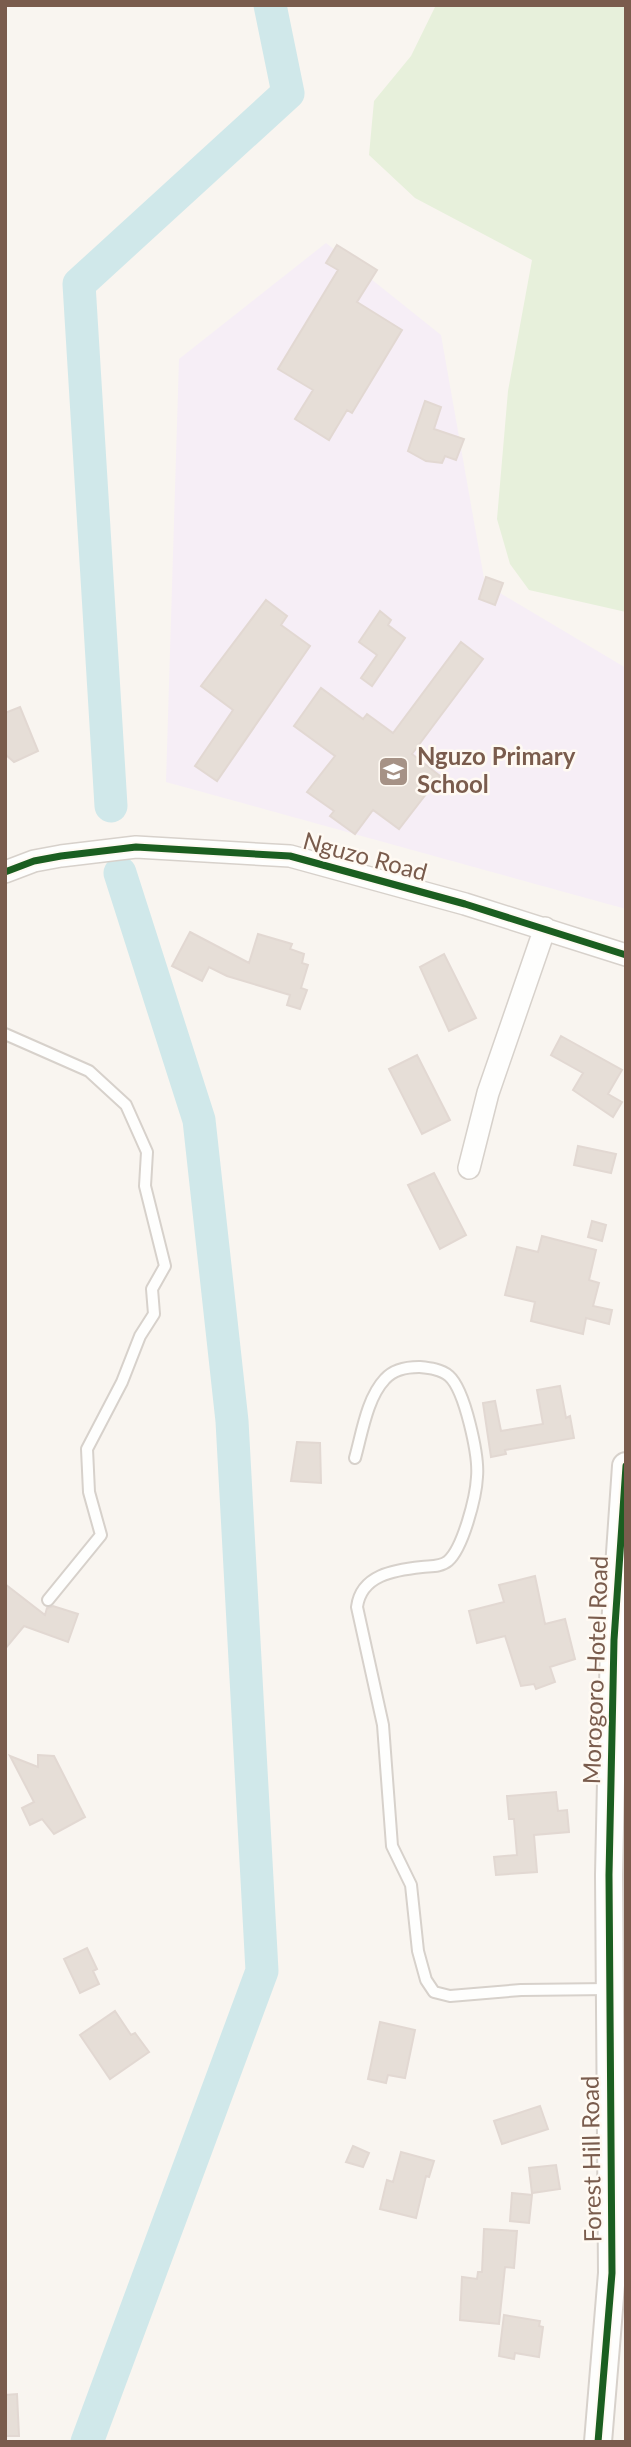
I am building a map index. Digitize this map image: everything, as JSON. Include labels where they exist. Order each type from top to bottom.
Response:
[{"type":"street","name":"Nguzo Road","points":[[5,872],[34,861],[136,847],[290,856],[545,928],[626,955]]},
{"type":"street","points":[[470,1168],[488,1093],[545,928]]},
{"type":"street","name":"Morogoro Hotel Road","points":[[609,1875],[614,1640],[626,1466]]},
{"type":"street","name":"Forest Hill Road","points":[[597,2442],[619,2270],[609,1989],[609,1875]]},
{"type":"lane","points":[[5,1034],[89,1070],[126,1104],[146,1152],[145,1186],[165,1266],[152,1289],[154,1314],[140,1336],[122,1382],[87,1449],[87,1482],[101,1535],[48,1600]]},
{"type":"lane","points":[[355,1458],[377,1390],[388,1375],[406,1368],[432,1368],[444,1372],[457,1385],[478,1469],[474,1500],[462,1536],[451,1557],[442,1565],[391,1573],[366,1583],[358,1593],[357,1607],[383,1725],[392,1846],[411,1885],[418,1951],[428,1986],[439,1994],[450,1996],[521,1990],[609,1989]]},
{"type":"shaded area","points":[[326,243],[441,335],[485,584],[626,668],[626,909],[166,782],[179,359]]},
{"type":"green space","points":[[436,5],[626,5],[626,612],[529,590],[510,564],[497,519],[508,391],[532,260],[415,198],[369,155],[374,101],[411,56]]},
{"type":"building","points":[[337,245],[377,270],[357,302],[402,330],[352,413],[347,410],[329,440],[295,419],[313,390],[278,369],[338,270],[326,263]]},
{"type":"building","points":[[425,401],[441,407],[434,429],[464,439],[456,460],[445,456],[442,463],[426,461],[408,451]]},
{"type":"building","points":[[486,577],[503,583],[495,605],[479,599]]},
{"type":"building","points":[[266,600],[287,616],[281,625],[310,646],[217,781],[195,766],[233,710],[201,686]]},
{"type":"building","points":[[380,611],[391,620],[388,625],[405,638],[372,686],[361,678],[377,655],[359,642]]},
{"type":"building","points":[[461,642],[483,659],[412,754],[440,776],[399,829],[373,810],[355,834],[330,816],[334,811],[307,792],[335,756],[294,726],[321,688],[363,719],[367,714],[393,733]]},
{"type":"building","points":[[20,707],[38,751],[14,762],[5,754],[5,713]]},
{"type":"building","points":[[190,932],[249,963],[258,934],[292,944],[290,949],[304,954],[302,963],[308,965],[301,988],[307,990],[300,1009],[287,1005],[290,995],[227,976],[209,967],[202,981],[172,966]]},
{"type":"building","points":[[444,954],[476,1018],[449,1031],[420,967]]},
{"type":"building","points":[[561,1036],[622,1070],[608,1094],[622,1102],[613,1117],[573,1090],[583,1073],[551,1055]]},
{"type":"building","points":[[417,1055],[450,1120],[422,1134],[389,1069]]},
{"type":"building","points":[[578,1146],[616,1154],[611,1173],[574,1165]]},
{"type":"building","points":[[434,1173],[466,1235],[440,1249],[408,1185]]},
{"type":"building","points":[[592,1221],[606,1225],[602,1241],[588,1237]]},
{"type":"building","points":[[542,1236],[596,1250],[589,1280],[599,1283],[593,1306],[612,1310],[609,1324],[586,1318],[583,1334],[531,1321],[535,1302],[505,1295],[517,1247],[538,1252]]},
{"type":"building","points":[[560,1386],[566,1418],[570,1416],[574,1438],[505,1450],[506,1454],[491,1457],[483,1403],[495,1401],[501,1431],[543,1424],[537,1390]]},
{"type":"building","points":[[297,1442],[320,1443],[321,1483],[291,1481]]},
{"type":"building","points":[[535,1576],[545,1624],[565,1619],[575,1659],[550,1667],[555,1682],[536,1689],[534,1684],[521,1686],[505,1636],[477,1643],[469,1611],[504,1602],[499,1585]]},
{"type":"building","points":[[5,1584],[45,1615],[47,1608],[53,1606],[78,1614],[68,1642],[24,1626],[5,1649]]},
{"type":"building","points":[[38,1755],[54,1756],[85,1817],[54,1834],[42,1819],[30,1825],[22,1808],[34,1802],[10,1756],[38,1767]]},
{"type":"building","points":[[556,1792],[558,1811],[567,1810],[569,1832],[534,1835],[537,1872],[496,1875],[494,1857],[517,1855],[514,1819],[509,1819],[507,1796]]},
{"type":"building","points":[[87,1948],[97,1969],[93,1971],[99,1984],[80,1993],[64,1959]]},
{"type":"building","points":[[115,2011],[131,2035],[135,2033],[149,2052],[110,2079],[80,2035]]},
{"type":"building","points":[[380,2022],[415,2030],[405,2078],[388,2075],[386,2083],[368,2079]]},
{"type":"building","points":[[540,2106],[548,2129],[502,2144],[494,2121]]},
{"type":"building","points":[[353,2146],[369,2153],[363,2167],[346,2162]]},
{"type":"building","points":[[401,2152],[434,2161],[429,2177],[426,2176],[416,2218],[380,2209],[387,2180],[393,2182]]},
{"type":"building","points":[[556,2165],[560,2189],[532,2193],[529,2168]]},
{"type":"building","points":[[512,2193],[532,2195],[529,2223],[510,2221]]},
{"type":"building","points":[[484,2229],[517,2231],[514,2268],[505,2267],[499,2324],[460,2320],[462,2277],[477,2279],[478,2272],[482,2272]]},
{"type":"building","points":[[504,2315],[540,2321],[539,2326],[543,2327],[539,2357],[515,2353],[514,2359],[499,2356]]},
{"type":"building","points":[[17,2394],[19,2436],[5,2436],[5,2395]]},
{"type":"waterway","points":[[111,806],[79,284],[288,93],[270,5]]},
{"type":"waterway","points":[[87,2442],[262,1971],[232,1421],[199,1120],[120,873]]},
{"type":"cycle path","points":[[5,872],[34,861],[136,847],[290,856],[465,904],[626,955]]},
{"type":"cycle path","points":[[598,2442],[612,2273],[609,1875],[614,1640],[626,1466]]},
{"type":"place","name":"Nguzo Primary School","points":[[394,771]]}]
